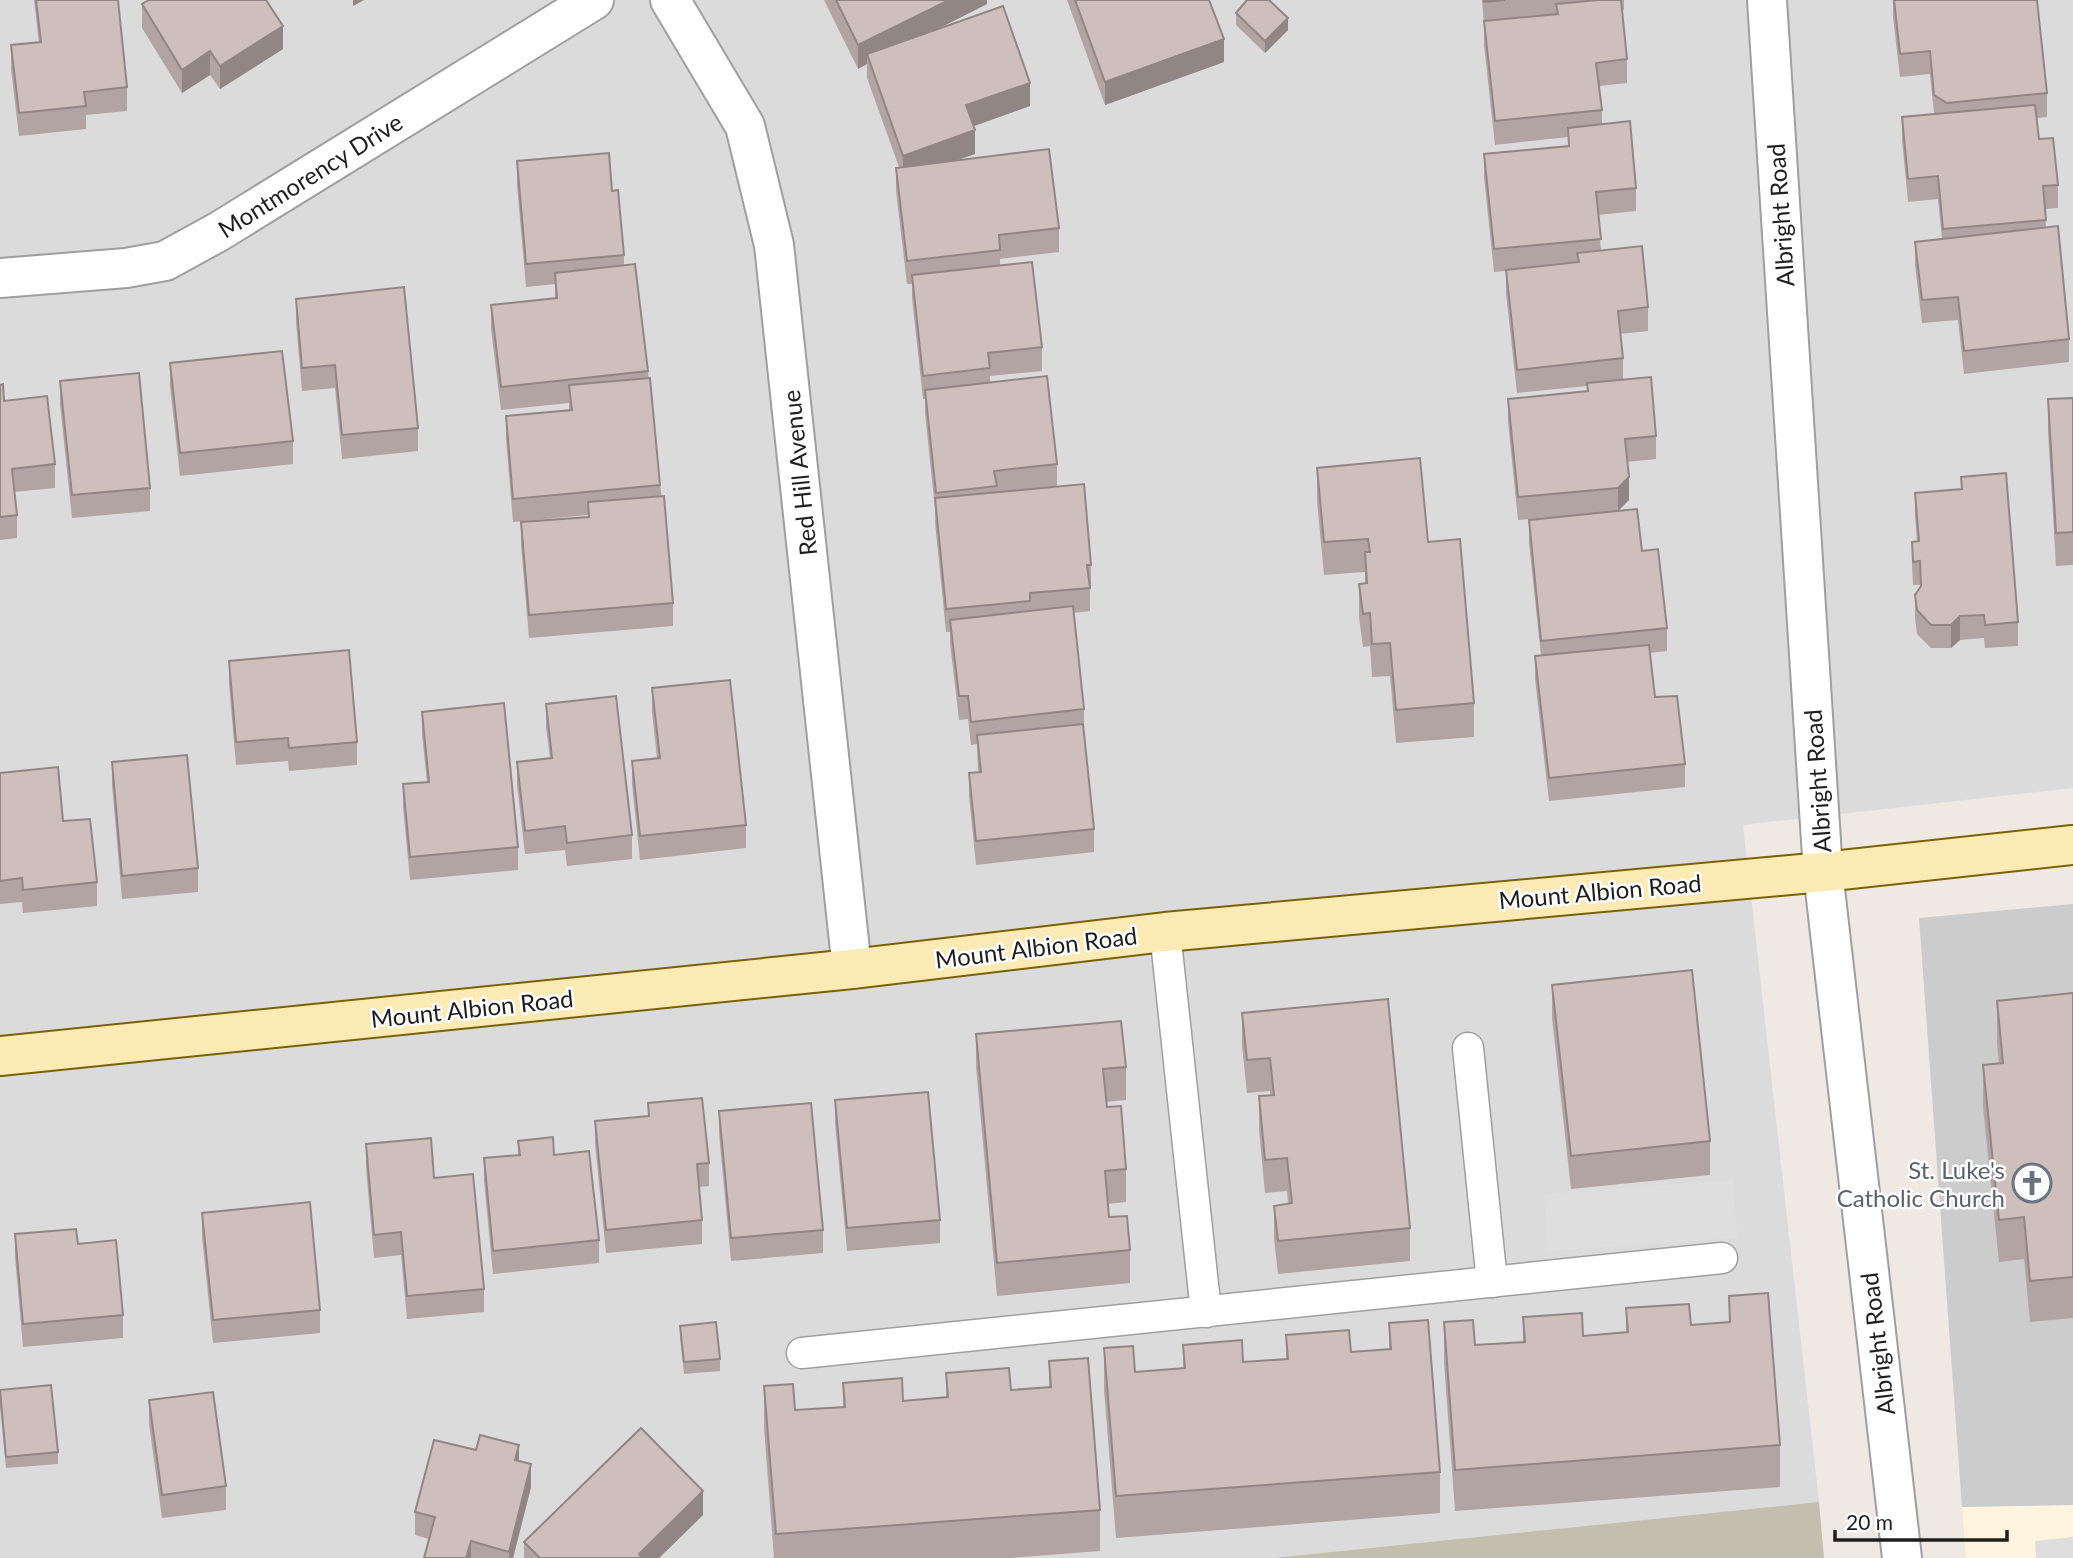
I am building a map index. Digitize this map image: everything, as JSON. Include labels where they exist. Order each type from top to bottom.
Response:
[{"type":"street","name":"Montmorency Drive","points":[[0,278],[126,268],[165,261],[218,232],[594,0]]},
{"type":"street","name":"Red Hill Avenue","points":[[670,0],[744,126],[774,245],[852,970]]},
{"type":"street","name":"Albright Road","points":[[1767,0],[1823,872],[1902,1558]]},
{"type":"street","name":"Mount Albion Road","points":[[0,1056],[852,970],[1165,932],[1823,872],[2073,845]]},
{"type":"lane","points":[[1165,932],[1206,1312]]},
{"type":"lane","points":[[1468,1048],[1492,1282]]},
{"type":"lane","points":[[802,1353],[1722,1258]]},
{"type":"shaded area","points":[[0,0],[2073,0],[2073,788],[1743,825],[1819,1502],[1273,1558],[0,1558]]},
{"type":"shaded area","points":[[2073,904],[2073,1505],[1962,1507],[1919,918]]},
{"type":"shaded area","points":[[1733,1180],[1737,1238],[1548,1251],[1544,1194]]},
{"type":"shaded area","points":[[1819,1502],[1824,1558],[1273,1558]]},
{"type":"shaded area","points":[[2073,1505],[2073,1558],[1966,1558],[1962,1507]]},
{"type":"shaded area","points":[[2073,1537],[2073,1558],[2036,1558],[2035,1541]]},
{"type":"building","points":[[36,0],[118,0],[127,87],[84,92],[86,106],[19,113],[11,45],[41,42]]},
{"type":"building","points":[[149,0],[266,0],[283,26],[220,66],[210,51],[182,70],[142,4]]},
{"type":"building","points":[[836,0],[949,0],[858,45]]},
{"type":"building","points":[[1075,0],[1209,0],[1224,39],[1105,82]]},
{"type":"building","points":[[1247,0],[1269,0],[1288,18],[1265,41],[1236,13]]},
{"type":"building","points":[[1621,0],[1627,59],[1596,63],[1602,110],[1495,121],[1484,21],[1558,14],[1556,4]]},
{"type":"building","points":[[1894,0],[2037,0],[2047,93],[1947,103],[1934,95],[1930,51],[1900,54]]},
{"type":"building","points":[[1003,6],[1030,83],[966,105],[975,130],[903,156],[867,54]]},
{"type":"building","points":[[2035,105],[2039,139],[2053,138],[2058,185],[2043,186],[2046,220],[1943,229],[1938,176],[1908,179],[1902,117]]},
{"type":"building","points":[[1630,121],[1636,188],[1596,192],[1601,239],[1494,249],[1484,154],[1569,146],[1568,128]]},
{"type":"building","points":[[1049,149],[1059,228],[999,235],[1000,250],[907,261],[896,168]]},
{"type":"building","points":[[609,153],[612,191],[618,190],[624,255],[526,264],[517,161]]},
{"type":"building","points":[[2058,226],[2069,339],[1964,351],[1958,297],[1922,300],[1915,242]]},
{"type":"building","points":[[1642,246],[1648,307],[1618,311],[1623,358],[1517,370],[1506,270],[1579,262],[1577,253]]},
{"type":"building","points":[[1032,262],[1042,347],[988,353],[990,368],[923,376],[912,275]]},
{"type":"building","points":[[635,264],[648,371],[501,387],[491,305],[557,298],[555,273]]},
{"type":"building","points":[[404,287],[418,428],[342,435],[335,365],[302,368],[296,299]]},
{"type":"building","points":[[282,351],[293,441],[180,453],[170,363]]},
{"type":"building","points":[[139,373],[150,488],[72,495],[60,381]]},
{"type":"building","points":[[1047,376],[1057,464],[994,471],[997,486],[936,493],[925,390]]},
{"type":"building","points":[[1651,377],[1656,436],[1625,439],[1629,477],[1618,488],[1518,497],[1508,399],[1588,391],[1587,383]]},
{"type":"building","points":[[650,378],[660,485],[513,499],[506,416],[572,410],[569,385]]},
{"type":"building","points":[[3,384],[4,401],[47,396],[55,464],[12,469],[17,515],[0,517],[0,385]]},
{"type":"building","points":[[2073,398],[2073,532],[2056,533],[2048,399]]},
{"type":"building","points":[[1420,458],[1428,542],[1460,539],[1474,703],[1396,710],[1390,643],[1372,644],[1370,613],[1363,614],[1359,584],[1367,583],[1365,552],[1370,552],[1368,539],[1324,542],[1317,468]]},
{"type":"building","points":[[2006,473],[2018,622],[1985,625],[1984,615],[1960,616],[1951,625],[1931,625],[1917,610],[1915,595],[1921,586],[1920,561],[1913,562],[1912,542],[1919,541],[1915,493],[1962,489],[1961,477]]},
{"type":"building","points":[[1084,484],[1091,565],[1087,565],[1090,588],[1030,593],[1030,601],[946,609],[935,498]]},
{"type":"building","points":[[664,496],[673,603],[529,615],[521,522],[589,517],[588,502]]},
{"type":"building","points":[[1637,509],[1642,551],[1658,549],[1667,628],[1541,641],[1529,520]]},
{"type":"building","points":[[1073,606],[1084,709],[971,722],[968,696],[959,696],[950,620]]},
{"type":"building","points":[[1649,645],[1655,697],[1677,696],[1685,764],[1549,778],[1535,656]]},
{"type":"building","points":[[349,650],[357,742],[289,748],[288,738],[236,742],[229,661]]},
{"type":"building","points":[[730,680],[746,825],[640,836],[632,761],[660,758],[652,688]]},
{"type":"building","points":[[616,696],[632,835],[567,843],[565,826],[525,831],[517,762],[552,758],[546,704]]},
{"type":"building","points":[[504,703],[518,847],[410,857],[403,784],[429,782],[422,712]]},
{"type":"building","points":[[1083,724],[1094,829],[976,841],[969,773],[981,772],[977,735]]},
{"type":"building","points":[[187,755],[198,868],[122,876],[112,762]]},
{"type":"building","points":[[58,767],[63,821],[90,819],[97,882],[23,890],[22,878],[0,881],[0,773]]},
{"type":"building","points":[[1692,970],[1710,1141],[1571,1156],[1552,985]]},
{"type":"building","name":"St. Luke's Catholic Church","points":[[2073,993],[2073,1277],[2030,1281],[2024,1217],[1999,1220],[1983,1065],[2003,1063],[1997,1001]]},
{"type":"building","points":[[1388,999],[1410,1228],[1278,1241],[1274,1206],[1292,1203],[1287,1158],[1265,1160],[1259,1096],[1274,1095],[1270,1058],[1247,1060],[1242,1013]]},
{"type":"building","points":[[1121,1021],[1126,1067],[1103,1069],[1107,1107],[1121,1106],[1126,1169],[1105,1171],[1109,1217],[1127,1216],[1130,1250],[997,1263],[976,1034]]},
{"type":"building","points":[[928,1092],[940,1220],[847,1228],[835,1100]]},
{"type":"building","points":[[702,1098],[709,1163],[697,1164],[702,1220],[606,1230],[595,1121],[649,1116],[648,1103]]},
{"type":"building","points":[[811,1103],[823,1230],[731,1238],[719,1111]]},
{"type":"building","points":[[553,1137],[554,1155],[589,1151],[599,1240],[493,1251],[484,1158],[520,1155],[518,1141]]},
{"type":"building","points":[[431,1138],[434,1178],[473,1174],[484,1289],[407,1296],[401,1232],[374,1235],[366,1144]]},
{"type":"building","points":[[310,1202],[320,1310],[213,1320],[202,1213]]},
{"type":"building","points":[[76,1229],[78,1244],[116,1240],[123,1315],[23,1324],[15,1234]]},
{"type":"building","points":[[1768,1293],[1780,1445],[1455,1470],[1444,1322],[1473,1320],[1475,1345],[1525,1342],[1523,1317],[1582,1313],[1583,1336],[1628,1332],[1626,1308],[1689,1304],[1691,1325],[1730,1322],[1729,1296]]},
{"type":"building","points":[[1428,1320],[1440,1472],[1116,1496],[1104,1348],[1133,1346],[1135,1372],[1185,1368],[1183,1345],[1242,1340],[1243,1362],[1288,1359],[1286,1335],[1349,1330],[1351,1352],[1391,1349],[1389,1323]]},
{"type":"building","points":[[716,1322],[720,1359],[684,1362],[680,1326]]},
{"type":"building","points":[[1088,1358],[1100,1510],[776,1534],[764,1386],[793,1384],[795,1410],[845,1407],[843,1383],[902,1378],[903,1401],[948,1397],[946,1373],[1009,1368],[1011,1390],[1051,1387],[1049,1361]]},
{"type":"building","points":[[51,1385],[58,1452],[6,1457],[0,1390]]},
{"type":"building","points":[[213,1392],[226,1486],[162,1495],[149,1400]]},
{"type":"building","points":[[641,1428],[703,1491],[639,1554],[642,1558],[540,1558],[524,1542]]},
{"type":"building","points":[[480,1435],[519,1445],[515,1460],[531,1464],[509,1552],[471,1541],[466,1558],[424,1558],[435,1517],[415,1512],[434,1440],[476,1450]]},
{"type":"place","name":"St. Luke's Catholic Church","points":[[2032,1183]]}]
